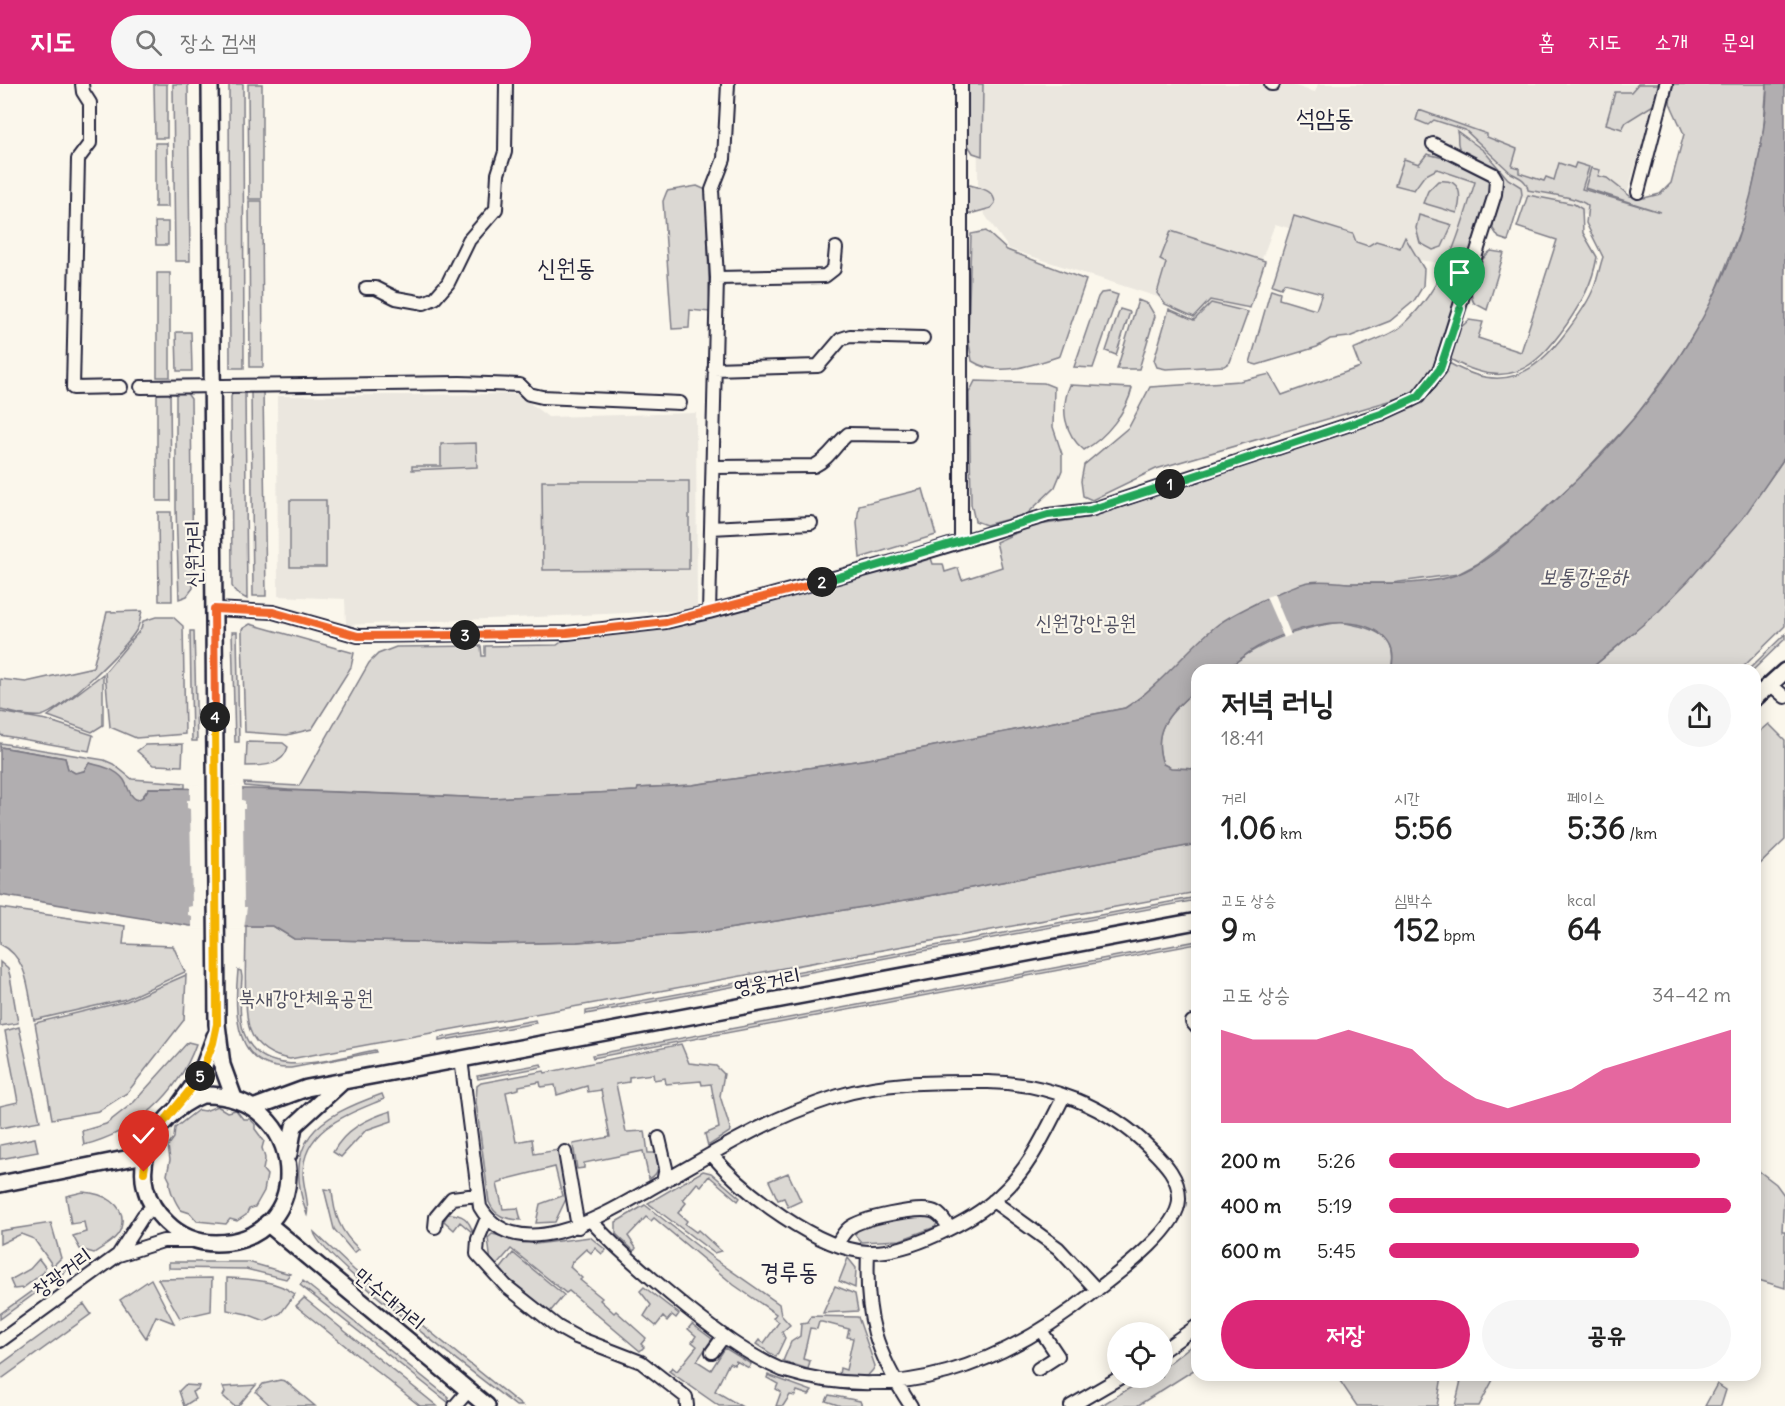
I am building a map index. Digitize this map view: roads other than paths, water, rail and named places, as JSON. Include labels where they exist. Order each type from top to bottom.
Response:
[{"type":"main road","name":"신원거리","points":[[210,84],[217,1024],[222,1065],[234,1098]]},
{"type":"main road","points":[[1761,692],[1785,670]]},
{"type":"main road","name":"영웅거리","points":[[253,1108],[307,1088],[1191,922]]},
{"type":"main road","name":"신원거리","points":[[174,1110],[200,1076],[213,1043],[217,1024]]},
{"type":"main road","points":[[289,1169],[287,1154],[279,1134],[265,1117],[234,1098],[202,1095],[174,1110],[155,1131],[146,1155],[144,1172],[153,1206],[177,1231],[209,1243],[240,1239],[267,1223],[275,1214],[286,1193],[289,1169],[289,1143],[294,1126],[344,1081]]},
{"type":"main road","points":[[0,1184],[146,1155]]},
{"type":"main road","name":"만수대거리","points":[[267,1223],[488,1406]]},
{"type":"street","points":[[82,84],[82,93],[90,103],[90,143],[78,159],[73,388],[121,387]]},
{"type":"street","points":[[366,288],[376,288],[396,298],[424,303],[435,298],[448,283],[469,240],[496,209],[498,174],[505,152],[506,84]]},
{"type":"street","points":[[709,612],[717,278],[712,190],[724,159],[728,84]]},
{"type":"street","points":[[961,84],[961,540]]},
{"type":"street","points":[[1638,192],[1666,84]]},
{"type":"street","points":[[214,609],[273,612],[347,634],[375,636],[567,633],[666,622],[709,612],[1048,515],[1090,510],[1381,414],[1418,397],[1440,369],[1483,238],[1496,186],[1493,174],[1487,170],[1433,144]]},
{"type":"street","points":[[717,278],[825,276],[834,269],[836,249]]},
{"type":"street","points":[[714,369],[818,366],[841,339],[850,336],[923,338]]},
{"type":"street","points":[[141,387],[470,383],[520,385],[529,394],[542,398],[680,403]]},
{"type":"street","points":[[713,468],[814,466],[826,460],[838,443],[848,434],[909,435]]},
{"type":"street","points":[[711,528],[811,523]]},
{"type":"street","points":[[1770,684],[1785,697]]},
{"type":"street","points":[[461,1059],[477,1195],[486,1218],[500,1228],[518,1233],[559,1233],[592,1222],[738,1139],[786,1115],[839,1096],[868,1089],[926,1082],[1023,1083],[1089,1104],[1139,1137],[1165,1162],[1179,1190],[1178,1210],[1174,1219],[1130,1262],[1042,1332],[995,1359],[968,1371],[928,1384],[852,1389],[808,1379],[773,1366],[724,1336],[647,1274],[592,1222]]},
{"type":"street","points":[[712,1155],[745,1190],[794,1223],[838,1243],[868,1252],[901,1247],[925,1239],[993,1201],[1011,1183],[1038,1148],[1064,1096]]},
{"type":"street","points":[[659,1138],[666,1168],[663,1182]]},
{"type":"street","points":[[565,1152],[578,1227]]},
{"type":"street","points":[[435,1227],[436,1217],[452,1198],[477,1195]]},
{"type":"street","points":[[993,1201],[1059,1248],[1097,1290]]},
{"type":"street","name":"창광거리","points":[[118,1255],[143,1216],[153,1206]]},
{"type":"street","points":[[838,1243],[849,1227],[902,1213],[933,1211],[942,1216],[949,1227]]},
{"type":"street","points":[[486,1218],[478,1239],[477,1254],[487,1268],[558,1327],[576,1337],[641,1362],[686,1397],[687,1406]]},
{"type":"street","name":"창광거리","points":[[0,1341],[118,1255],[163,1241],[179,1239],[209,1243]]},
{"type":"street","points":[[868,1252],[867,1282],[877,1344],[897,1386],[910,1406]]},
{"type":"street","points":[[1173,1343],[1191,1330]]},
{"type":"street","points":[[1038,1368],[1058,1356],[1042,1332]]},
{"type":"street","points":[[712,1352],[724,1336]]},
{"type":"street","points":[[1071,1406],[1107,1385]]},
{"type":"street","points":[[455,1406],[468,1391]]},
{"type":"water","name":"보통강운하","points":[[1767,84],[1785,84],[1785,457],[1743,518],[1659,611],[1596,664],[1392,664],[1393,655],[1390,646],[1380,634],[1367,627],[1335,623],[1300,629],[1268,641],[1234,664],[1191,664],[1191,694],[1172,712],[1159,740],[1163,764],[1171,768],[1191,769],[1191,845],[924,897],[715,931],[577,942],[491,944],[294,939],[273,926],[190,926],[0,895],[0,747],[65,758],[68,769],[75,773],[84,771],[89,763],[108,768],[121,776],[137,800],[143,797],[149,788],[252,789],[492,798],[637,791],[638,788],[692,785],[869,759],[1125,708],[1149,690],[1216,626],[1237,613],[1290,588],[1303,583],[1319,581],[1388,583],[1430,581],[1468,570],[1502,547],[1581,476],[1649,400],[1678,359],[1704,316],[1726,270],[1743,222],[1756,172],[1765,117]]},
{"type":"district","name":"석암동","points":[[1325,117]]},
{"type":"district","name":"신원동","points":[[566,267]]},
{"type":"district","name":"경루동","points":[[789,1271]]},
{"type":"park label","name":"신원강안공원","points":[[1086,622]]},
{"type":"park label","name":"북새강안체육공원","points":[[306,997]]}]
